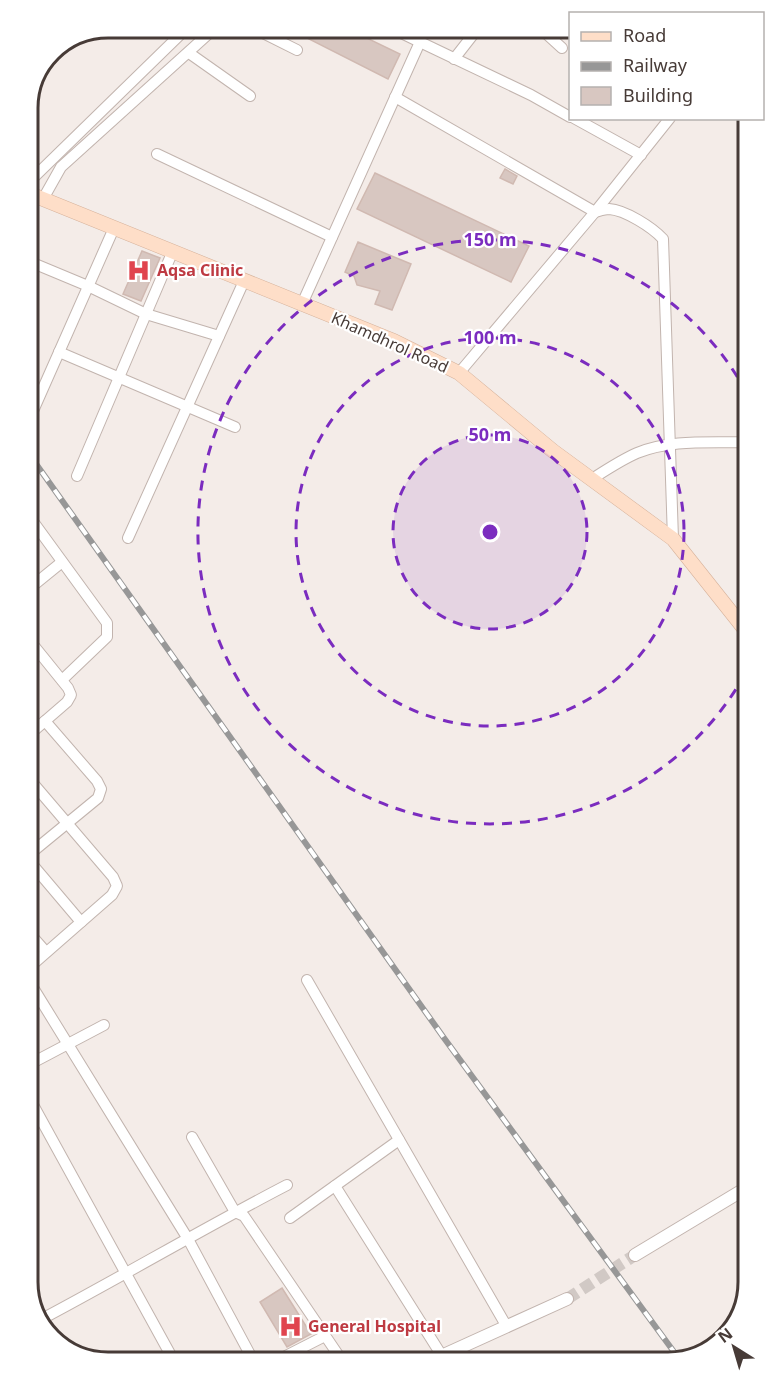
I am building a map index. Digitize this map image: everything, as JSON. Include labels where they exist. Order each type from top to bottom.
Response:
[{"type":"main road","name":"Khamdhrol Road","points":[[38,197],[394,341],[459,373],[553,451],[673,539],[738,621]]},
{"type":"street","points":[[38,173],[177,38]]},
{"type":"street","points":[[43,199],[61,167],[205,38]]},
{"type":"street","points":[[273,38],[297,50]]},
{"type":"street","points":[[412,38],[569,116]]},
{"type":"street","points":[[454,58],[470,38]]},
{"type":"street","points":[[551,38],[562,48]]},
{"type":"street","points":[[302,304],[420,42]]},
{"type":"street","points":[[189,53],[250,96]]},
{"type":"street","points":[[395,97],[595,212],[608,209],[618,211],[655,230],[663,239],[673,539]]},
{"type":"street","points":[[576,120],[640,155]]},
{"type":"street","points":[[459,373],[595,212],[668,120]]},
{"type":"street","points":[[157,154],[332,237]]},
{"type":"street","points":[[38,400],[114,228]]},
{"type":"street","points":[[77,476],[172,253]]},
{"type":"street","points":[[38,266],[88,286],[146,314],[219,336]]},
{"type":"street","points":[[128,538],[244,281]]},
{"type":"street","points":[[59,352],[235,427]]},
{"type":"street","points":[[592,479],[636,453],[669,444],[738,442]]},
{"type":"street","points":[[38,529],[108,623],[109,629],[107,637],[62,680]]},
{"type":"street","points":[[38,582],[62,562]]},
{"type":"street","points":[[38,651],[71,695],[67,702],[38,727]]},
{"type":"street","points":[[38,847],[98,798],[100,789],[97,781],[45,721]]},
{"type":"street","points":[[38,789],[113,877],[117,886],[112,895],[38,959]]},
{"type":"street","points":[[38,872],[81,922]]},
{"type":"street","points":[[38,943],[46,952]]},
{"type":"street","points":[[307,980],[507,1327]]},
{"type":"street","points":[[38,996],[188,1239],[248,1351]]},
{"type":"street","points":[[38,1061],[104,1025]]},
{"type":"street","points":[[38,1114],[169,1351]]},
{"type":"street","points":[[192,1137],[235,1212],[244,1216],[336,1351]]},
{"type":"street","points":[[290,1218],[399,1140]]},
{"type":"street","points":[[47,1316],[287,1185]]},
{"type":"street","points":[[335,1186],[436,1352]]},
{"type":"street","points":[[635,1255],[738,1193]]},
{"type":"street","points":[[451,1352],[567,1299]]},
{"type":"street","points":[[295,1351],[325,1336]]},
{"type":"building","points":[[307,38],[367,38],[400,54],[388,79]]},
{"type":"building","points":[[505,169],[517,176],[513,184],[500,178]]},
{"type":"building","points":[[375,173],[529,246],[511,282],[357,209]]},
{"type":"building","points":[[358,242],[411,264],[392,310],[375,304],[380,291],[357,285],[354,276],[345,272]]},
{"type":"building","points":[[142,251],[160,258],[141,301],[123,294]]},
{"type":"building","points":[[282,1288],[311,1334],[287,1347],[260,1302]]},
{"type":"tunnel","points":[[567,1299],[635,1255]]},
{"type":"railway","points":[[38,467],[444,1038],[673,1351]]},
{"type":"place","name":"Aqsa Clinic","points":[[139,270]]},
{"type":"place","name":"General Hospital","points":[[290,1326]]}]
